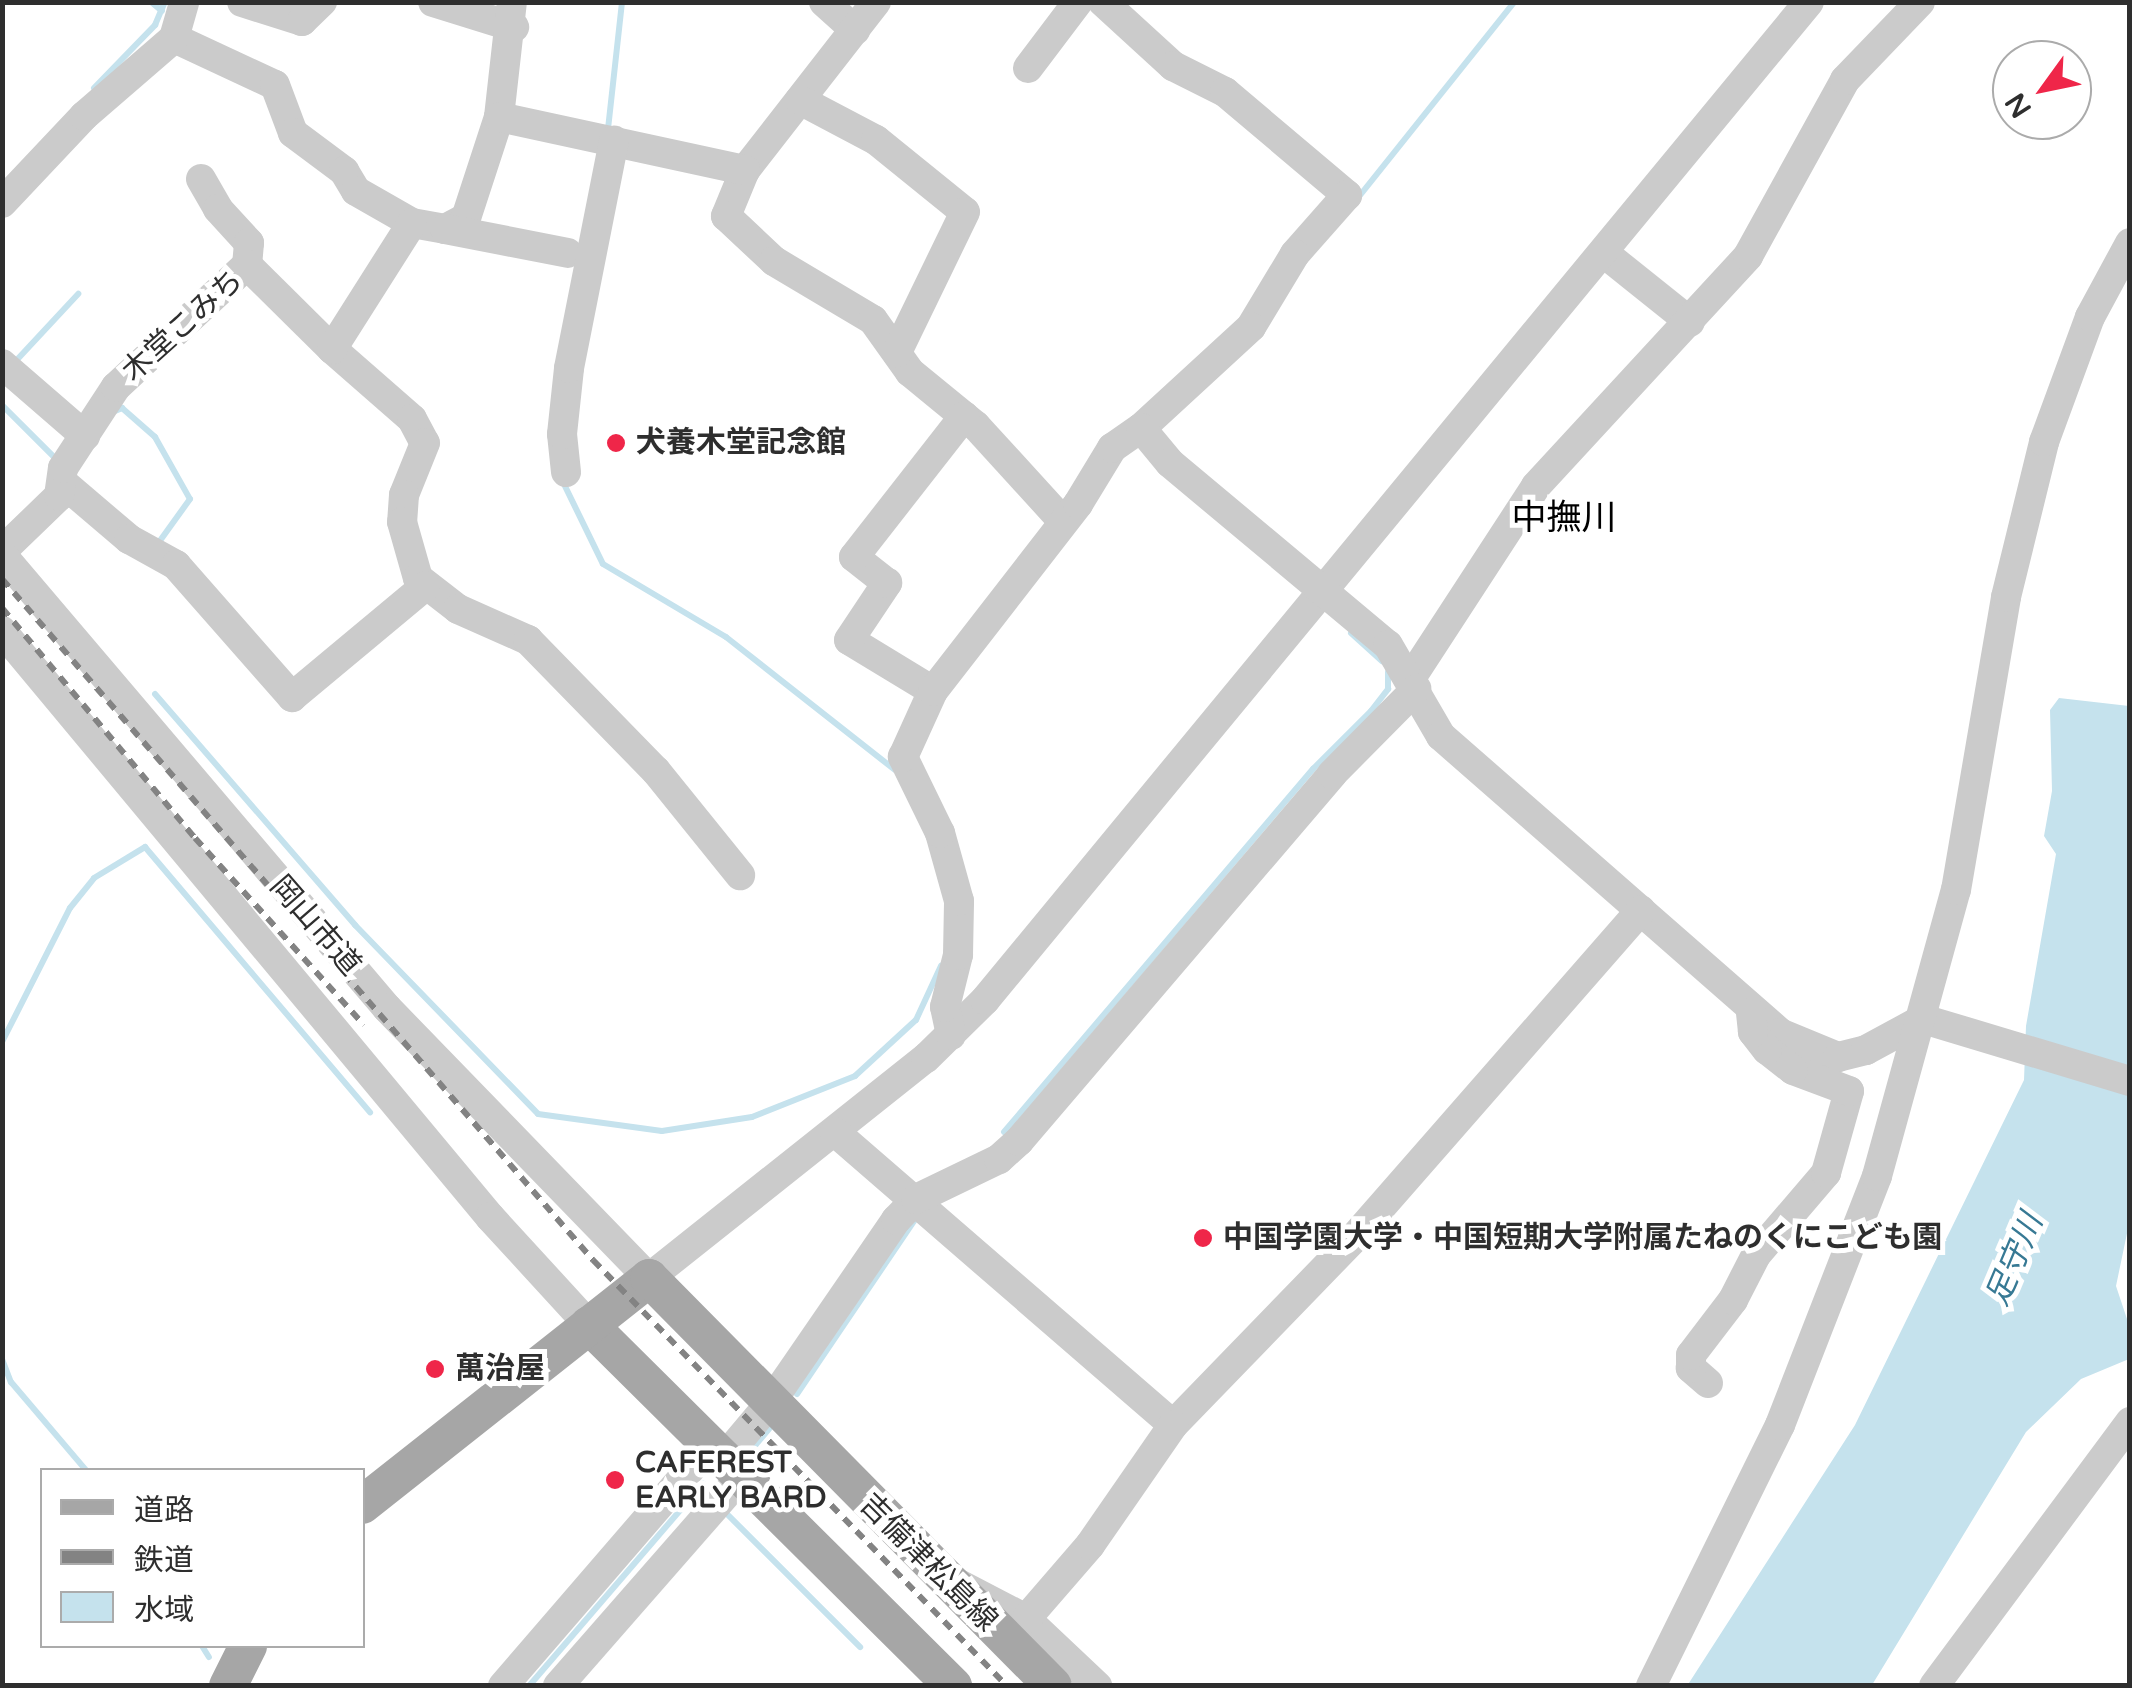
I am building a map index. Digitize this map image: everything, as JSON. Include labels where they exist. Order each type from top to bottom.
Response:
[{"type":"main road","points":[[365,1503],[649,1278]]},
{"type":"main road","name":"吉備津松島線","points":[[649,1278],[1053,1686]]},
{"type":"main road","points":[[589,1325],[723,1477],[938,1677]]},
{"type":"main road","points":[[228,1686],[247,1648]]},
{"type":"street","points":[[242,2],[302,21],[322,2]]},
{"type":"street","points":[[433,2],[513,15],[499,117],[466,218],[444,228]]},
{"type":"street","points":[[824,2],[855,30]]},
{"type":"street","points":[[876,2],[745,170],[728,199],[732,228],[774,261],[873,320],[910,372],[964,416],[1061,519]]},
{"type":"street","points":[[1028,68],[1078,2]]},
{"type":"street","points":[[951,1035],[945,1007],[958,955],[960,901],[940,833],[903,757],[933,691],[1112,448],[1144,434],[1251,327],[1295,254],[1347,196],[1224,92],[1173,66],[1103,2]]},
{"type":"street","points":[[649,1278],[951,1035],[1044,933],[1809,2]]},
{"type":"street","points":[[558,1686],[723,1477],[771,1402],[916,1198],[999,1158],[1019,1141],[1414,683],[1536,486],[1748,256],[1845,80],[1920,2]]},
{"type":"street","points":[[2,203],[84,116],[174,38],[183,3]]},
{"type":"street","points":[[174,38],[275,85],[293,133],[344,171],[356,191],[412,223],[568,253]]},
{"type":"street","points":[[800,100],[876,140],[965,212],[897,352]]},
{"type":"street","points":[[499,117],[745,170]]},
{"type":"street","points":[[566,472],[562,434],[569,368],[609,139]]},
{"type":"street","points":[[201,179],[218,210],[249,243],[252,257],[246,265]]},
{"type":"street","points":[[332,349],[412,223]]},
{"type":"street","points":[[1651,1686],[1818,1338],[1877,1176],[1927,1021],[1956,890],[2006,597],[2044,442],[2090,316],[2130,243]]},
{"type":"street","points":[[1604,253],[1690,322]]},
{"type":"street","name":"木堂こみち","points":[[2,553],[58,496],[64,471],[116,387],[246,265],[332,349],[412,419],[425,443],[404,495],[402,522],[425,586]]},
{"type":"street","points":[[7,368],[85,436]]},
{"type":"street","points":[[933,691],[849,640],[887,583],[854,557],[964,416]]},
{"type":"street","points":[[1144,434],[1320,595],[1388,645],[1414,683],[1441,736],[1780,1033],[1838,1057],[1866,1050],[1927,1021],[2130,1081]]},
{"type":"street","points":[[64,471],[129,538],[176,566],[292,697],[425,586],[458,609],[528,640],[656,770],[740,875]]},
{"type":"street","name":"岡山市道","points":[[2,553],[387,1008],[649,1278]]},
{"type":"street","name":"岡山市道","points":[[2,631],[490,1217],[589,1325]]},
{"type":"street","points":[[1026,1619],[1090,1546],[1173,1425],[1353,1239],[1641,910]]},
{"type":"street","points":[[1708,1383],[1691,1368],[1691,1355],[1734,1300],[1756,1255],[1826,1173],[1849,1091],[1793,1070],[1767,1050],[1753,1032],[1750,1006]]},
{"type":"street","points":[[835,1132],[916,1198],[1173,1425]]},
{"type":"street","points":[[1934,1686],[2130,1422]]},
{"type":"street","points":[[502,1686],[723,1477]]},
{"type":"street","points":[[943,1578],[978,1588],[1026,1619],[1096,1686]]},
{"type":"water","name":"足守川","points":[[2059,698],[2129,706],[2130,1219],[2116,1286],[2129,1325],[2129,1359],[2081,1379],[2026,1432],[1872,1685],[1687,1686],[1855,1425],[2024,1080],[2026,1026],[2056,854],[2044,836],[2052,791],[2050,710]]},
{"type":"waterway","points":[[151,2],[162,11]]},
{"type":"waterway","points":[[94,88],[155,25],[165,2]]},
{"type":"waterway","points":[[608,129],[622,2]]},
{"type":"waterway","points":[[1357,199],[1514,2]]},
{"type":"waterway","points":[[13,364],[78,294]]},
{"type":"waterway","points":[[2,405],[58,461]]},
{"type":"waterway","points":[[115,411],[122,408],[155,437],[190,499],[157,545]]},
{"type":"waterway","points":[[562,480],[603,564],[726,637],[895,770]]},
{"type":"waterway","points":[[1351,633],[1382,661]]},
{"type":"waterway","points":[[1004,1132],[1313,769],[1371,711],[1388,689],[1388,672]]},
{"type":"waterway","points":[[155,694],[355,925],[538,1114],[662,1131],[752,1117],[855,1076],[916,1020],[941,966]]},
{"type":"waterway","points":[[2,1042],[70,908],[94,878],[145,847],[370,1112]]},
{"type":"waterway","points":[[797,1394],[914,1221]]},
{"type":"waterway","points":[[2,1359],[11,1382],[84,1468]]},
{"type":"waterway","points":[[748,1454],[773,1424]]},
{"type":"waterway","points":[[529,1686],[703,1484]]},
{"type":"waterway","points":[[723,1510],[860,1647]]},
{"type":"waterway","points":[[203,1648],[209,1657]]},
{"type":"railway","points":[[2,579],[593,1260],[1007,1686]]},
{"type":"railway","points":[[2,608],[195,838],[364,1025]]},
{"type":"place","name":"犬養木堂記念館","points":[[616,443]]},
{"type":"place","name":"中国学園大学・中国短期大学附属たねのくにこども園","points":[[1203,1238]]},
{"type":"place","name":"萬治屋","points":[[435,1369]]},
{"type":"place","name":"CAFEREST EARLY BARD","points":[[615,1480]]},
{"type":"district","name":"中撫川","points":[[1564,518]]}]
